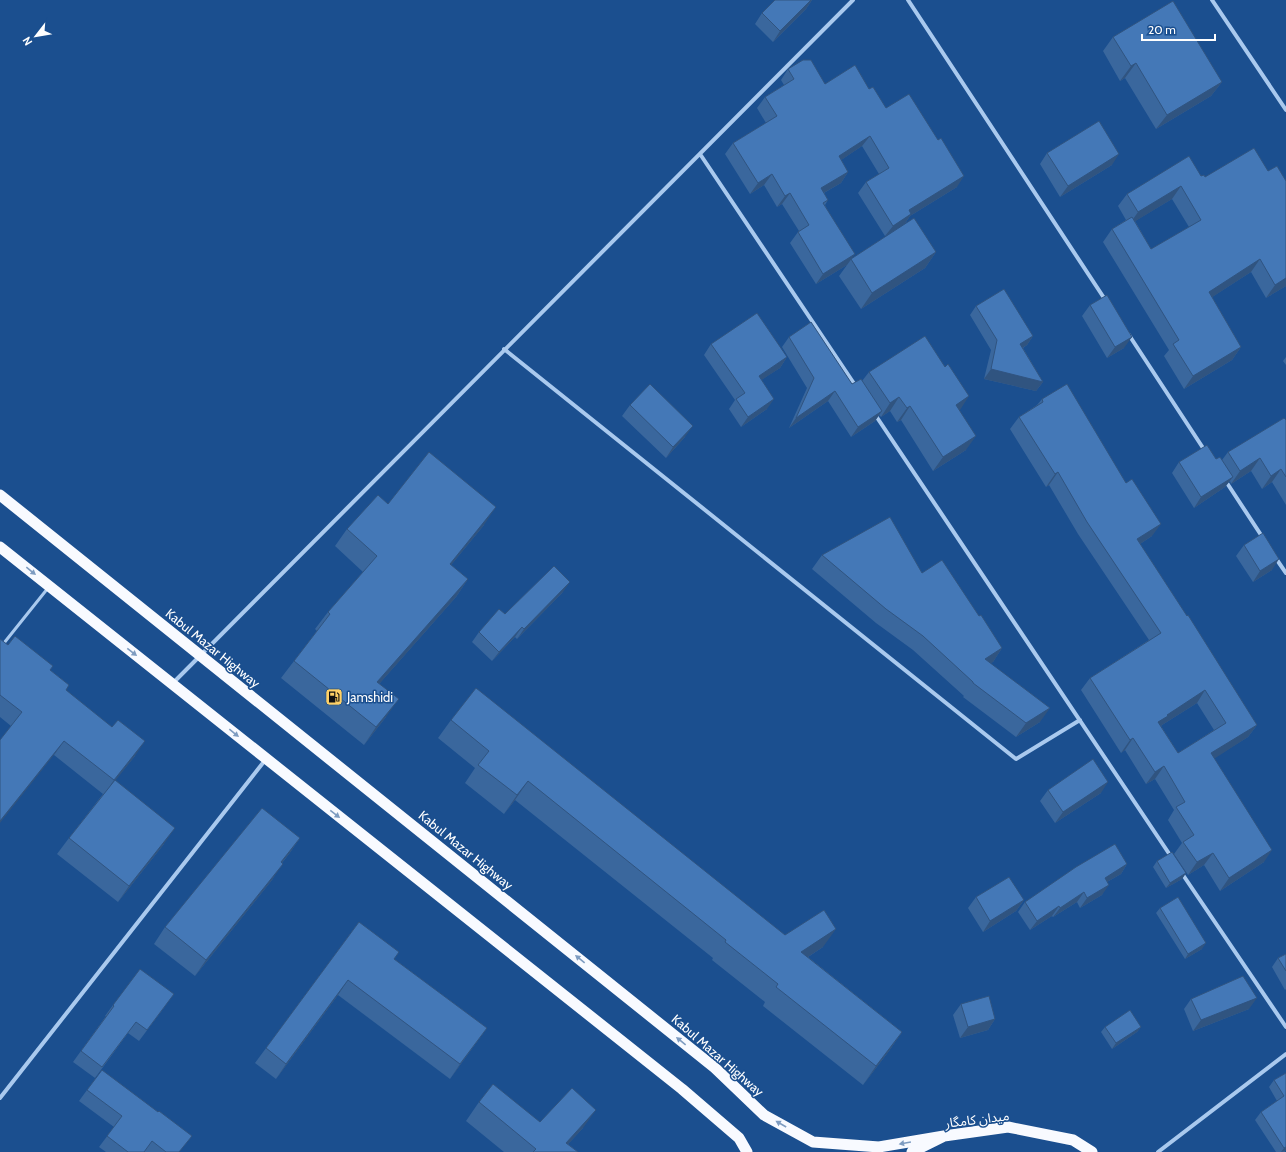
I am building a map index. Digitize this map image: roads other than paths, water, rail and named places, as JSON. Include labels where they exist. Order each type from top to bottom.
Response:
[{"type":"highway","name":"Kabul Mazar Highway","points":[[0,495],[715,1068],[764,1115],[813,1142],[878,1147],[944,1136]]},
{"type":"highway","points":[[0,547],[682,1089],[739,1138],[747,1152]]},
{"type":"highway","name":"میدان کامگار","points":[[912,1152],[944,1136],[1008,1127],[1073,1140],[1092,1152]]},
{"type":"street","points":[[172,684],[853,0]]},
{"type":"street","points":[[908,0],[1110,307]]},
{"type":"street","points":[[1212,0],[1286,110]]},
{"type":"street","points":[[700,154],[859,391]]},
{"type":"street","points":[[1128,333],[1207,453]]},
{"type":"street","points":[[504,349],[1016,759],[1080,720]]},
{"type":"street","points":[[872,410],[1176,864]]},
{"type":"street","points":[[1220,473],[1264,540]]},
{"type":"street","points":[[1273,553],[1286,573]]},
{"type":"street","points":[[0,1098],[266,759]]},
{"type":"street","points":[[1181,870],[1286,1027]]},
{"type":"street","points":[[1158,1152],[1286,1054]]},
{"type":"lane","points":[[0,648],[50,586]]},
{"type":"place","name":"Jamshidi","points":[[334,697]]}]
